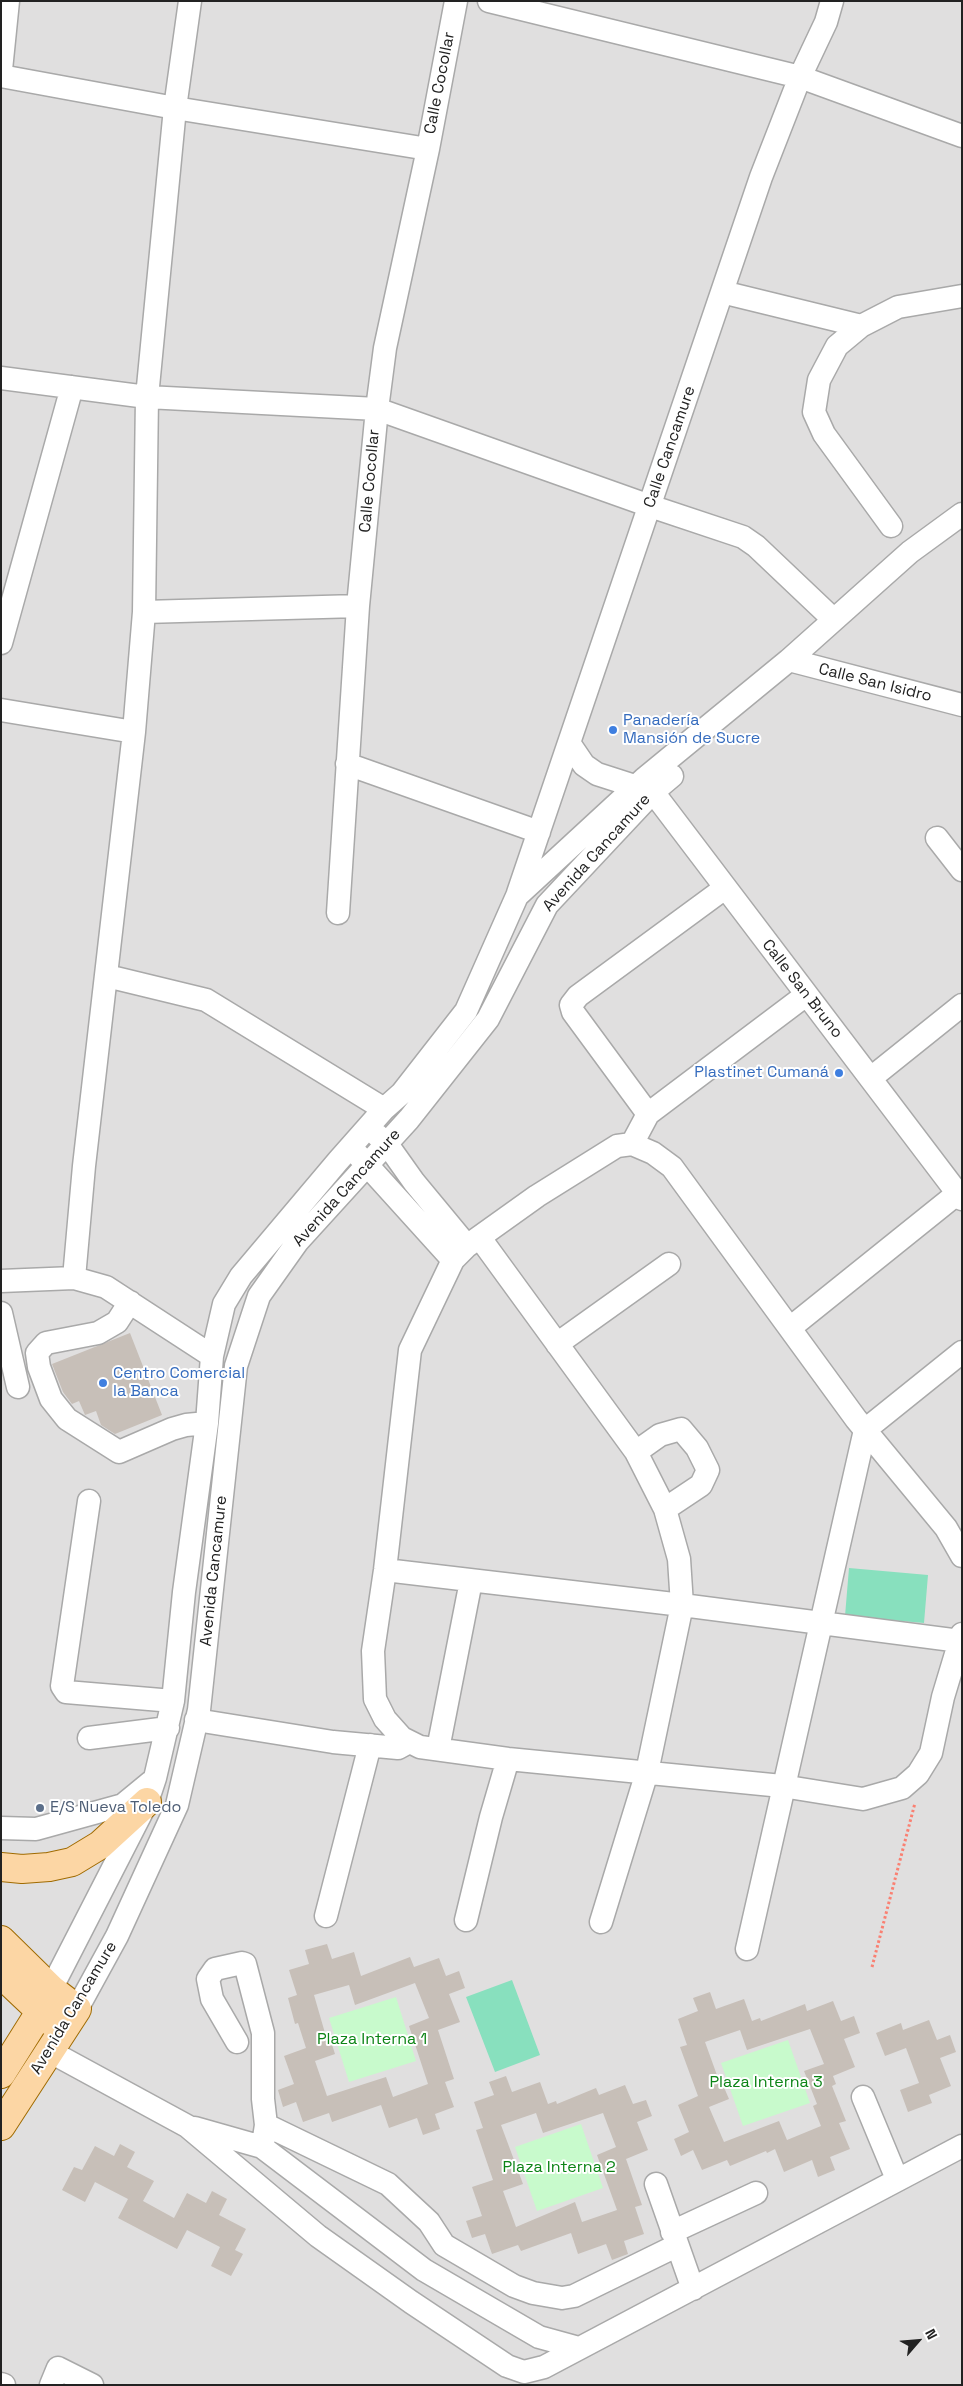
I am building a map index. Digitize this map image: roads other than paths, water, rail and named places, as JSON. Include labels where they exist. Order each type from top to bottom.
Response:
[{"type":"main road","points":[[1,1867],[22,1869],[49,1867],[72,1862],[100,1845],[151,1790]]},
{"type":"main road","points":[[1,1940],[46,2001],[56,2041]]},
{"type":"main road","points":[[1,1974],[46,2001],[77,2009]]},
{"type":"main road","name":"Avenida Cancamure","points":[[1,2074],[46,2001]]},
{"type":"main road","name":"Avenida Cancamure","points":[[1,2126],[77,2009]]},
{"type":"street","points":[[1,70],[8,1]]},
{"type":"street","points":[[74,1278],[84,1166],[134,732],[144,612],[147,396],[175,108],[190,1]]},
{"type":"street","name":"Calle Cocollar","points":[[338,913],[358,606],[377,409],[386,348],[428,149],[456,1]]},
{"type":"street","points":[[490,1],[800,77],[962,136]]},
{"type":"street","name":"Calle Cancamure","points":[[517,896],[761,177],[800,77],[826,22],[832,1]]},
{"type":"street","points":[[1,76],[175,108],[428,149]]},
{"type":"street","points":[[722,292],[861,326]]},
{"type":"street","points":[[892,526],[824,434],[814,412],[819,380],[837,346],[861,326],[898,307],[962,296]]},
{"type":"street","points":[[1,378],[147,396],[377,409],[743,537],[756,546],[833,619]]},
{"type":"street","points":[[1,643],[72,387]]},
{"type":"street","name":"Avenida Cancamure","points":[[46,2001],[151,1790],[168,1728],[173,1701],[184,1592],[207,1423],[212,1356],[224,1304],[241,1276],[350,1147],[384,1109],[402,1093],[466,1011],[517,896],[795,662],[833,619],[910,552],[962,514]]},
{"type":"street","points":[[144,612],[358,606]]},
{"type":"street","name":"Calle San Isidro","points":[[795,662],[962,705]]},
{"type":"street","points":[[1,710],[134,732]]},
{"type":"street","points":[[569,743],[584,765],[597,774],[644,790]]},
{"type":"street","points":[[347,764],[539,832]]},
{"type":"street","name":"Avenida Cancamure","points":[[77,2009],[117,1936],[177,1805],[196,1720],[236,1366],[259,1296],[298,1241],[387,1144],[488,1019],[547,905],[644,790]]},
{"type":"street","name":"Calle San Bruno","points":[[644,790],[725,888],[960,1196]]},
{"type":"street","points":[[937,838],[962,870]]},
{"type":"street","points":[[648,1114],[572,1012],[571,1005],[578,996],[725,888]]},
{"type":"street","points":[[107,976],[206,1000],[384,1109]]},
{"type":"street","points":[[632,1144],[648,1114],[806,995]]},
{"type":"street","points":[[871,1078],[962,1005]]},
{"type":"street","points":[[369,1127],[387,1144],[414,1182],[467,1248],[557,1344],[636,1452],[665,1509],[679,1560],[682,1604],[647,1772],[601,1922]]},
{"type":"street","points":[[385,1570],[682,1604],[820,1624],[961,1638],[943,1697],[931,1753],[918,1774],[902,1788],[863,1800],[782,1786],[508,1759],[420,1747],[409,1742],[385,1719],[375,1699],[373,1651],[385,1570],[410,1350],[467,1248],[537,1196],[617,1146],[632,1144],[653,1153],[672,1167],[711,1224],[864,1430],[946,1528],[962,1556]]},
{"type":"street","points":[[350,1147],[368,1164],[396,1198],[467,1248]]},
{"type":"street","points":[[396,1198],[414,1182]]},
{"type":"street","points":[[790,1328],[960,1196]]},
{"type":"street","points":[[557,1344],[669,1264]]},
{"type":"street","points":[[1,1281],[74,1278],[106,1287],[212,1356]]},
{"type":"street","points":[[130,1302],[117,1322],[98,1333],[46,1343],[37,1353],[39,1367],[51,1399],[67,1419],[120,1452],[179,1427],[207,1423]]},
{"type":"street","points":[[1,1313],[18,1387]]},
{"type":"street","points":[[747,1949],[782,1786],[864,1430],[962,1352]]},
{"type":"street","points":[[636,1452],[660,1435],[681,1429],[697,1448],[708,1470],[701,1485],[665,1509]]},
{"type":"street","points":[[89,1501],[62,1686],[66,1692],[173,1701]]},
{"type":"street","points":[[438,1749],[471,1581]]},
{"type":"street","points":[[196,1720],[333,1742],[398,1748],[409,1742]]},
{"type":"street","points":[[89,1738],[168,1728]]},
{"type":"street","points":[[326,1916],[370,1745]]},
{"type":"street","points":[[466,1920],[491,1817],[508,1759]]},
{"type":"street","points":[[1,1828],[36,1829],[123,1805],[151,1790]]},
{"type":"street","points":[[237,2042],[212,1999],[208,1979],[215,1969],[242,1963],[245,1964],[264,2033],[263,2099],[266,2125],[262,2147]]},
{"type":"street","points":[[56,2041],[187,2126],[318,2236],[411,2302],[506,2366],[524,2372],[544,2367],[962,2146]]},
{"type":"street","points":[[863,2097],[897,2179]]},
{"type":"street","points":[[266,2125],[388,2184],[429,2222],[444,2244],[514,2286],[562,2298],[574,2296],[756,2193]]},
{"type":"street","points":[[187,2126],[262,2147],[424,2270],[538,2337],[580,2348]]},
{"type":"street","points":[[656,2184],[693,2288]]},
{"type":"street","points":[[424,2270],[440,2239]]},
{"type":"street","points":[[51,2385],[58,2368],[92,2385]]},
{"type":"place","name":"Panadería Mansión de Sucre","points":[[613,730]]},
{"type":"place","name":"Plastinet Cumaná","points":[[839,1073]]},
{"type":"place","name":"Centro Comercial la Banca","points":[[103,1383]]},
{"type":"place","name":"E/S Nueva Toledo","points":[[40,1808]]},
{"type":"park label","name":"Plaza Interna 1","points":[[372,2040]]},
{"type":"park label","name":"Plaza Interna 3","points":[[766,2083]]},
{"type":"park label","name":"Plaza Interna 2","points":[[559,2168]]}]
